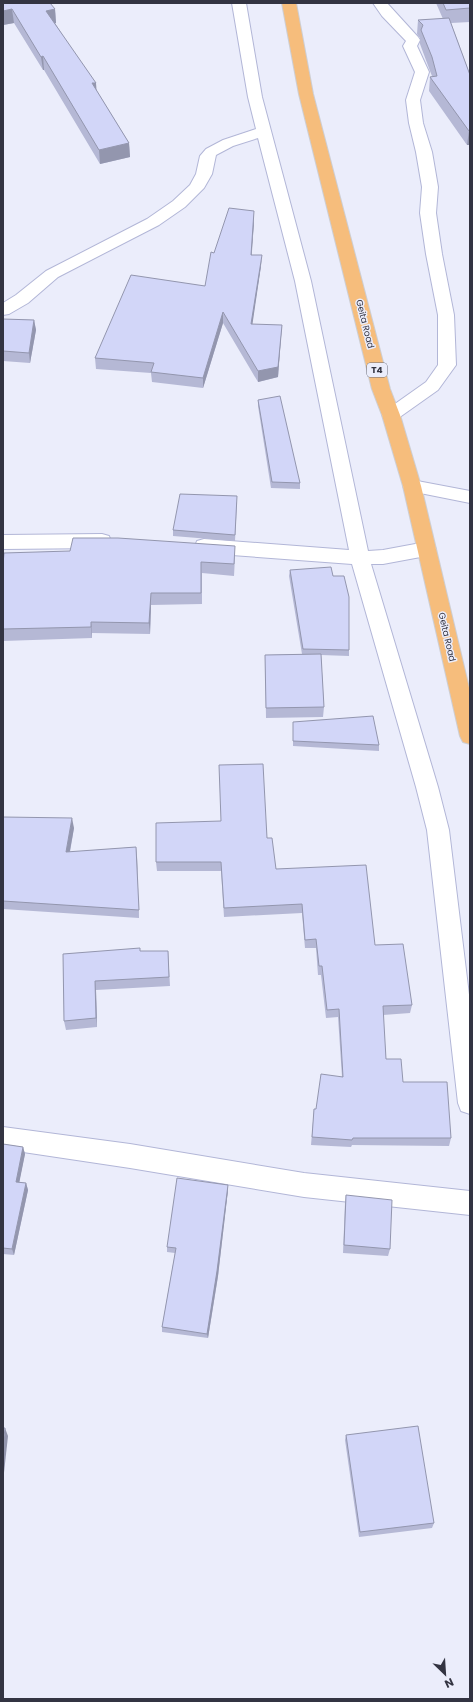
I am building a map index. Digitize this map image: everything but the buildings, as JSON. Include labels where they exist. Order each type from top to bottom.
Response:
[{"type":"highway","name":"Geita Road","points":[[289,3],[306,94],[381,389],[391,415],[412,486],[470,736]]},
{"type":"street","points":[[239,3],[256,97],[303,281],[360,558],[427,787],[438,830],[470,1103]]},
{"type":"street","points":[[380,3],[387,13],[413,40],[410,46],[422,72],[413,100],[416,123],[424,152],[430,187],[428,213],[434,254],[446,315],[447,365],[432,386],[391,415]]},
{"type":"street","points":[[3,310],[22,299],[52,274],[153,222],[179,204],[196,188],[204,174],[208,156],[211,152],[228,143],[264,131]]},
{"type":"street","points":[[412,486],[470,497]]},
{"type":"street","points":[[3,542],[119,541]]},
{"type":"street","points":[[188,545],[360,558],[383,557],[426,549]]},
{"type":"street","points":[[3,1138],[130,1156],[304,1185],[470,1203]]}]
